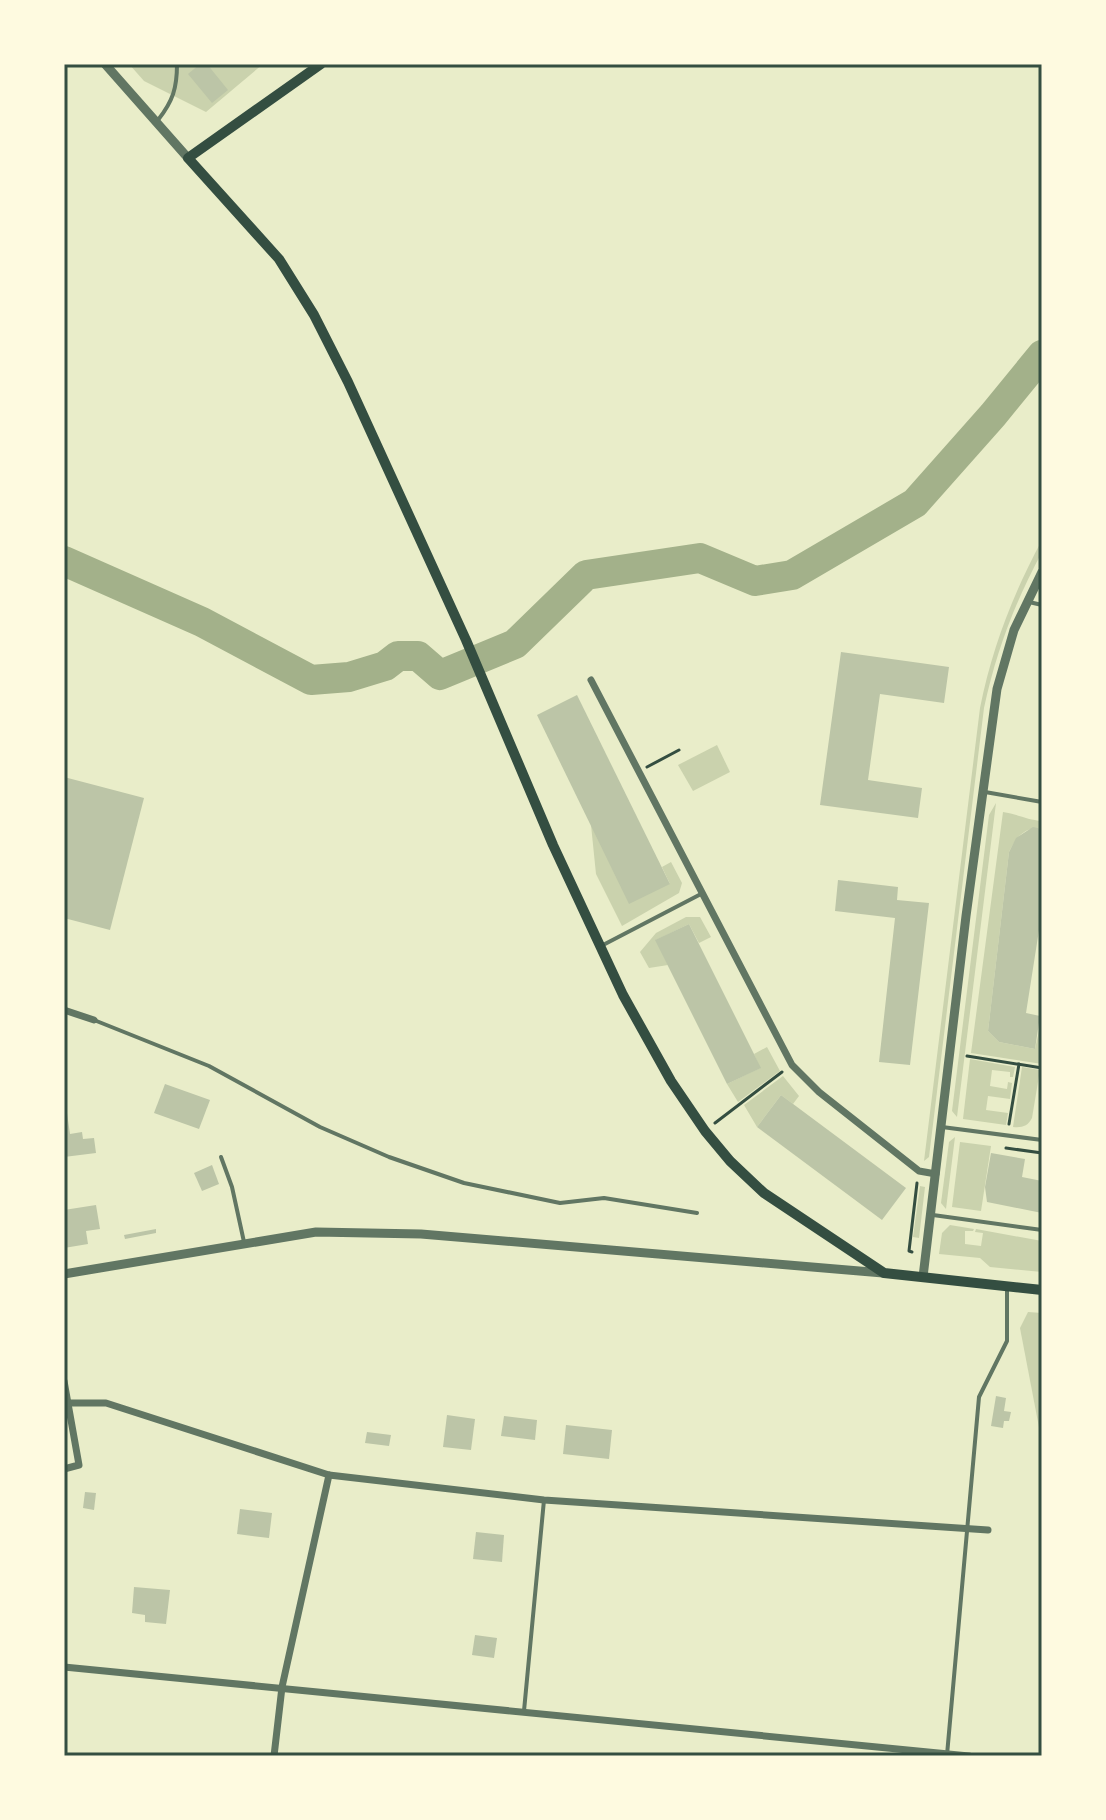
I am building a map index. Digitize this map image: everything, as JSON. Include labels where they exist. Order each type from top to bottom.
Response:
[{"type":"main road","points":[[321,64],[188,158],[279,259],[314,315],[348,382],[466,640],[553,845],[645,1036],[705,1131],[730,1161],[764,1193],[837,1245],[884,1273],[1042,1290]]},
{"type":"street","points":[[105,64],[188,158]]},
{"type":"street","points":[[923,1277],[982,792],[1002,668],[1026,601],[1042,572]]},
{"type":"street","points":[[591,680],[792,1065],[819,1092],[919,1171],[936,1174]]},
{"type":"street","points":[[64,1010],[94,1020]]},
{"type":"street","points":[[64,1274],[316,1232],[421,1234],[884,1273]]},
{"type":"street","points":[[64,1381],[79,1465],[64,1469]]},
{"type":"street","points":[[68,1403],[106,1403],[329,1475],[544,1500],[988,1530]]},
{"type":"street","points":[[274,1756],[282,1687],[329,1475]]},
{"type":"street","points":[[64,1667],[969,1756]]},
{"type":"lane","points":[[156,122],[170,105],[177,88],[177,64]]},
{"type":"lane","points":[[1026,601],[1042,605]]},
{"type":"lane","points":[[982,792],[1042,802]]},
{"type":"lane","points":[[601,946],[701,894]]},
{"type":"lane","points":[[94,1020],[209,1066],[320,1127],[389,1157],[464,1183],[560,1203],[604,1198],[697,1213]]},
{"type":"lane","points":[[942,1127],[1042,1138]]},
{"type":"lane","points":[[221,1157],[232,1187],[244,1242]]},
{"type":"lane","points":[[931,1214],[1042,1230]]},
{"type":"lane","points":[[947,1755],[979,1397],[1007,1341],[1007,1285]]},
{"type":"lane","points":[[524,1711],[544,1500]]},
{"type":"path","points":[[640,770],[679,750]]},
{"type":"path","points":[[967,1056],[1042,1068]]},
{"type":"path","points":[[1008,1136],[1019,1064]]},
{"type":"path","points":[[705,1131],[792,1065]]},
{"type":"path","points":[[917,1253],[909,1251],[919,1171]]},
{"type":"green space","points":[[129,64],[263,64],[206,112],[144,81]]},
{"type":"green space","points":[[1042,540],[1042,552],[1015,609],[984,708],[929,1157],[924,1161],[980,708],[1005,622]]},
{"type":"green space","points":[[717,745],[730,772],[693,791],[678,765]]},
{"type":"green space","points":[[996,803],[957,1117],[952,1111],[989,815]]},
{"type":"green space","points":[[1003,812],[1042,821],[1042,829],[1030,829],[1021,834],[1009,852],[988,1031],[999,1042],[1035,1049],[1042,1017],[1042,1064],[971,1053]]},
{"type":"green space","points":[[591,825],[670,884],[662,867],[671,862],[682,883],[679,893],[622,926],[596,874]]},
{"type":"green space","points":[[686,917],[700,917],[711,937],[699,943],[689,924],[656,940],[668,965],[649,968],[640,952],[656,933]]},
{"type":"green space","points":[[767,1047],[780,1071],[738,1102],[727,1084],[760,1068],[754,1054]]},
{"type":"green space","points":[[970,1059],[1015,1067],[1013,1077],[1010,1077],[1010,1072],[992,1070],[990,1086],[1007,1089],[1008,1082],[1012,1083],[1010,1099],[988,1096],[986,1110],[1008,1113],[1006,1125],[963,1119]]},
{"type":"green space","points":[[1022,1067],[1040,1070],[1032,1118],[1024,1126],[1013,1127]]},
{"type":"green space","points":[[783,1076],[799,1096],[793,1104],[781,1095],[757,1127],[744,1105]]},
{"type":"green space","points":[[955,1137],[946,1209],[941,1203],[949,1142]]},
{"type":"green space","points":[[960,1142],[991,1146],[981,1211],[952,1207]]},
{"type":"green space","points":[[920,1186],[925,1187],[919,1238],[913,1237]]},
{"type":"green space","points":[[950,1225],[974,1229],[965,1231],[965,1244],[981,1246],[983,1233],[975,1232],[976,1229],[1042,1241],[1042,1272],[990,1267],[980,1258],[939,1254],[942,1233]]},
{"type":"green space","points":[[1028,1312],[1042,1313],[1042,1443],[1020,1328]]},
{"type":"building","points":[[200,64],[207,64],[228,90],[212,103],[188,74]]},
{"type":"building","points":[[841,652],[949,667],[944,703],[880,694],[868,780],[922,788],[918,818],[820,805]]},
{"type":"building","points":[[577,695],[670,884],[629,904],[537,715]]},
{"type":"building","points":[[64,777],[144,798],[110,930],[64,918]]},
{"type":"building","points":[[1033,827],[1042,829],[1042,911],[1026,1013],[1040,1016],[1035,1049],[999,1042],[988,1031],[1009,852],[1016,838]]},
{"type":"building","points":[[838,880],[898,887],[897,900],[929,903],[910,1065],[879,1062],[895,918],[835,911]]},
{"type":"building","points":[[689,924],[761,1068],[727,1084],[655,940]]},
{"type":"building","points":[[165,1084],[210,1100],[199,1129],[154,1113]]},
{"type":"building","points":[[781,1095],[906,1188],[882,1220],[757,1127]]},
{"type":"building","points":[[64,1113],[67,1113],[70,1134],[82,1132],[83,1139],[94,1138],[96,1153],[64,1157]]},
{"type":"building","points":[[991,1153],[1025,1159],[1022,1177],[1042,1181],[1042,1213],[987,1202],[985,1187]]},
{"type":"building","points":[[212,1165],[219,1184],[202,1191],[194,1173]]},
{"type":"building","points":[[96,1205],[100,1229],[86,1231],[88,1244],[64,1248],[64,1210]]},
{"type":"building","points":[[156,1229],[156,1233],[125,1239],[124,1235]]},
{"type":"building","points":[[996,1396],[1006,1398],[1004,1411],[1011,1412],[1003,1428],[991,1426]]},
{"type":"building","points":[[447,1415],[475,1419],[471,1450],[443,1447]]},
{"type":"building","points":[[504,1416],[537,1420],[535,1440],[501,1436]]},
{"type":"building","points":[[566,1425],[612,1430],[609,1459],[563,1454]]},
{"type":"building","points":[[367,1432],[391,1435],[389,1446],[365,1443]]},
{"type":"building","points":[[85,1492],[96,1493],[94,1510],[83,1508]]},
{"type":"building","points":[[240,1509],[272,1513],[269,1538],[237,1534]]},
{"type":"building","points":[[476,1532],[504,1535],[502,1562],[473,1559]]},
{"type":"building","points":[[134,1587],[170,1590],[166,1624],[145,1622],[145,1615],[132,1613]]},
{"type":"building","points":[[475,1635],[497,1638],[494,1658],[472,1655]]},
{"type":"waterway","points":[[64,561],[202,622],[311,680],[349,677],[385,666],[398,656],[418,656],[440,675],[515,644],[586,575],[700,558],[755,581],[792,575],[915,503],[1042,355]]}]
